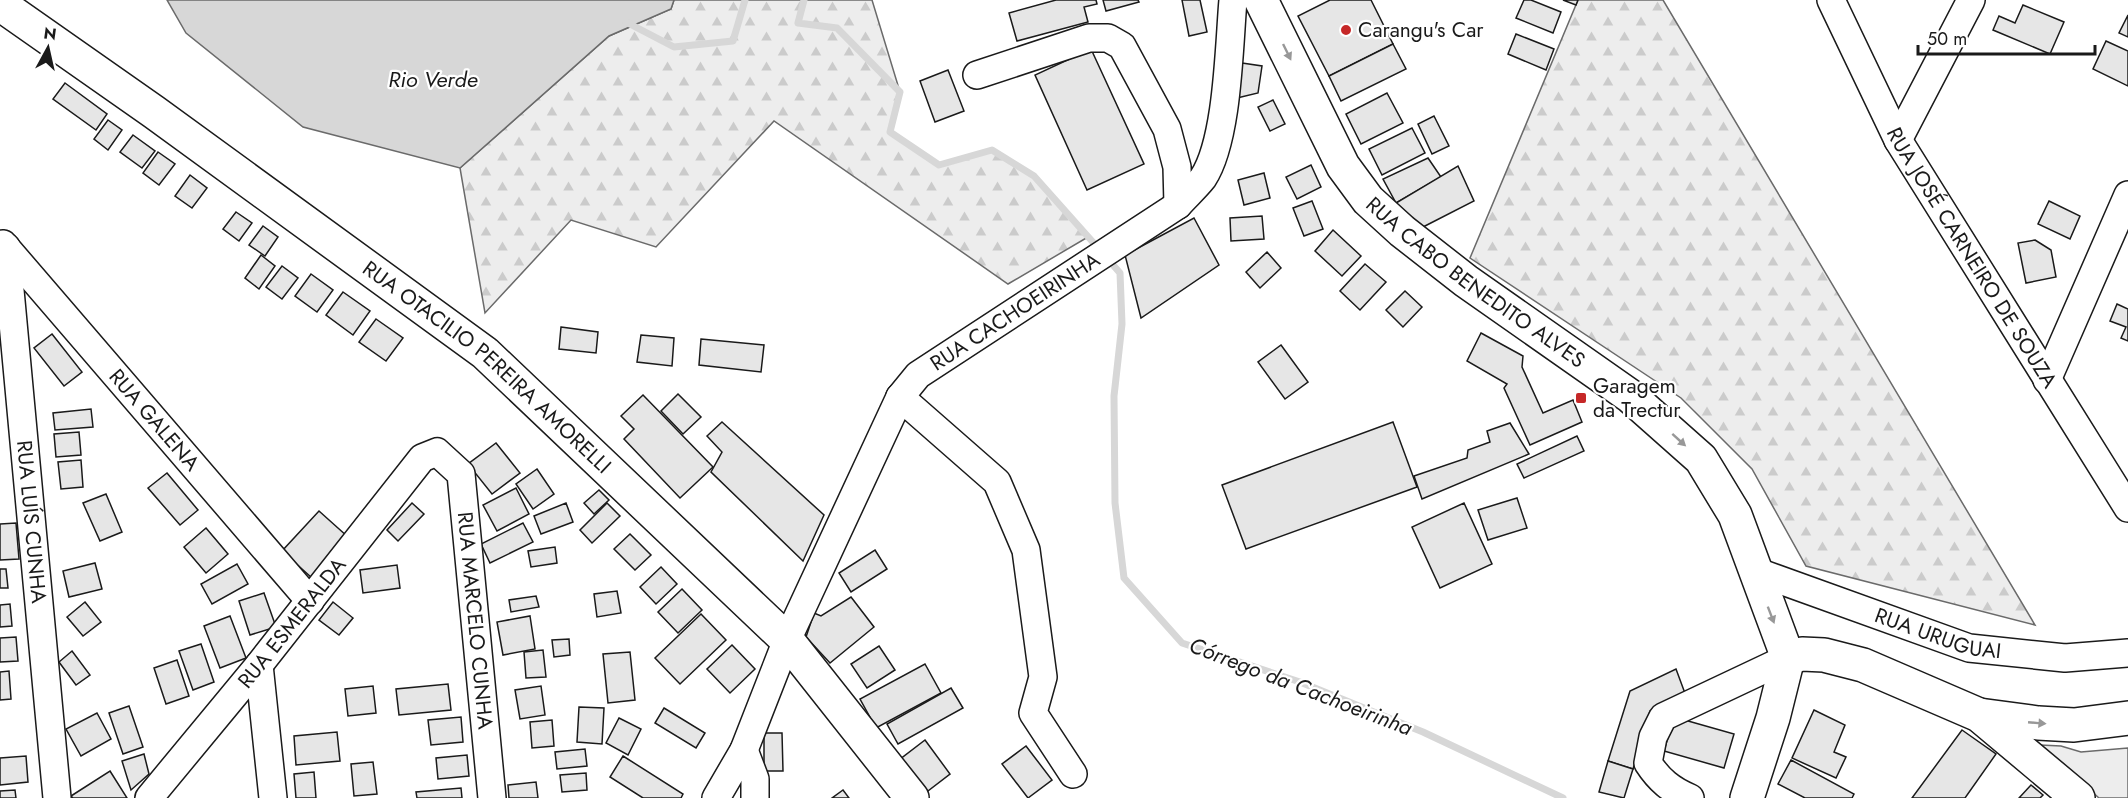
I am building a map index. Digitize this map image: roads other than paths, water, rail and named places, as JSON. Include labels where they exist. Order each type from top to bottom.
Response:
[{"type":"main road","name":"RUA CABO BENEDITO ALVES","points":[[1261,0],[1343,166],[1368,200],[1402,231],[1466,281],[1630,396],[1701,459],[1735,515],[1788,658]]},
{"type":"main road","name":"RUA OTACILIO PEREIRA AMORELLI","points":[[0,4],[154,112],[485,353],[787,640],[912,798]]},
{"type":"main road","points":[[1747,798],[1773,718],[1788,658],[1802,654],[1824,656],[1863,665],[1978,715],[2074,725],[2128,718]]},
{"type":"main road","points":[[1978,715],[2078,798]]},
{"type":"street","name":"RUA CACHOEIRINHA","points":[[716,798],[744,750],[787,640],[900,397],[918,375],[1178,205],[1203,177],[1216,150],[1224,104],[1233,0]]},
{"type":"street","name":"RUA JOSÉ CARNEIRO DE SOUZA","points":[[1832,0],[1898,140],[2128,508]]},
{"type":"street","points":[[1898,140],[1971,0]]},
{"type":"street","points":[[977,75],[1089,38],[1108,38],[1122,46],[1167,129],[1178,167],[1178,205]]},
{"type":"street","points":[[2047,380],[2128,195]]},
{"type":"street","name":"RUA GALENA","points":[[3,244],[309,601]]},
{"type":"street","name":"RUA LUÍS CUNHA","points":[[3,244],[57,798]]},
{"type":"street","points":[[900,397],[997,482],[1026,550],[1043,677],[1033,713],[1073,774]]},
{"type":"street","name":"RUA ESMERALDA","points":[[149,798],[259,665],[422,458],[437,452]]},
{"type":"street","name":"RUA MARCELO CUNHA","points":[[437,452],[461,474],[492,798]]},
{"type":"street","name":"RUA URUGUAI","points":[[1755,571],[1969,648],[2065,658],[2128,653]]},
{"type":"street","points":[[1690,798],[1676,792],[1657,778],[1648,763],[1653,737],[1663,717],[1788,658]]},
{"type":"street","points":[[259,665],[273,798]]},
{"type":"street","points":[[744,750],[754,779],[755,798]]},
{"type":"water","name":"Rio Verde","points":[[167,0],[674,0],[671,9],[609,36],[460,168],[303,127],[186,33]]},
{"type":"waterway","name":"Córrego da Cachoeirinha","points":[[626,22],[674,47],[733,41],[745,0]]},
{"type":"waterway","name":"Córrego da Cachoeirinha","points":[[804,0],[798,23],[837,28],[900,92],[890,132],[939,165],[992,150],[1034,176],[1099,249]]},
{"type":"waterway","name":"Córrego da Cachoeirinha","points":[[1106,257],[1120,273],[1122,324],[1114,396],[1115,503],[1124,578],[1182,643],[1300,682],[1423,732],[1563,798]]},
{"type":"place","name":"Carangu's Car","points":[[1346,30]]},
{"type":"place","name":"Garagem da Trectur","points":[[1581,398]]}]
